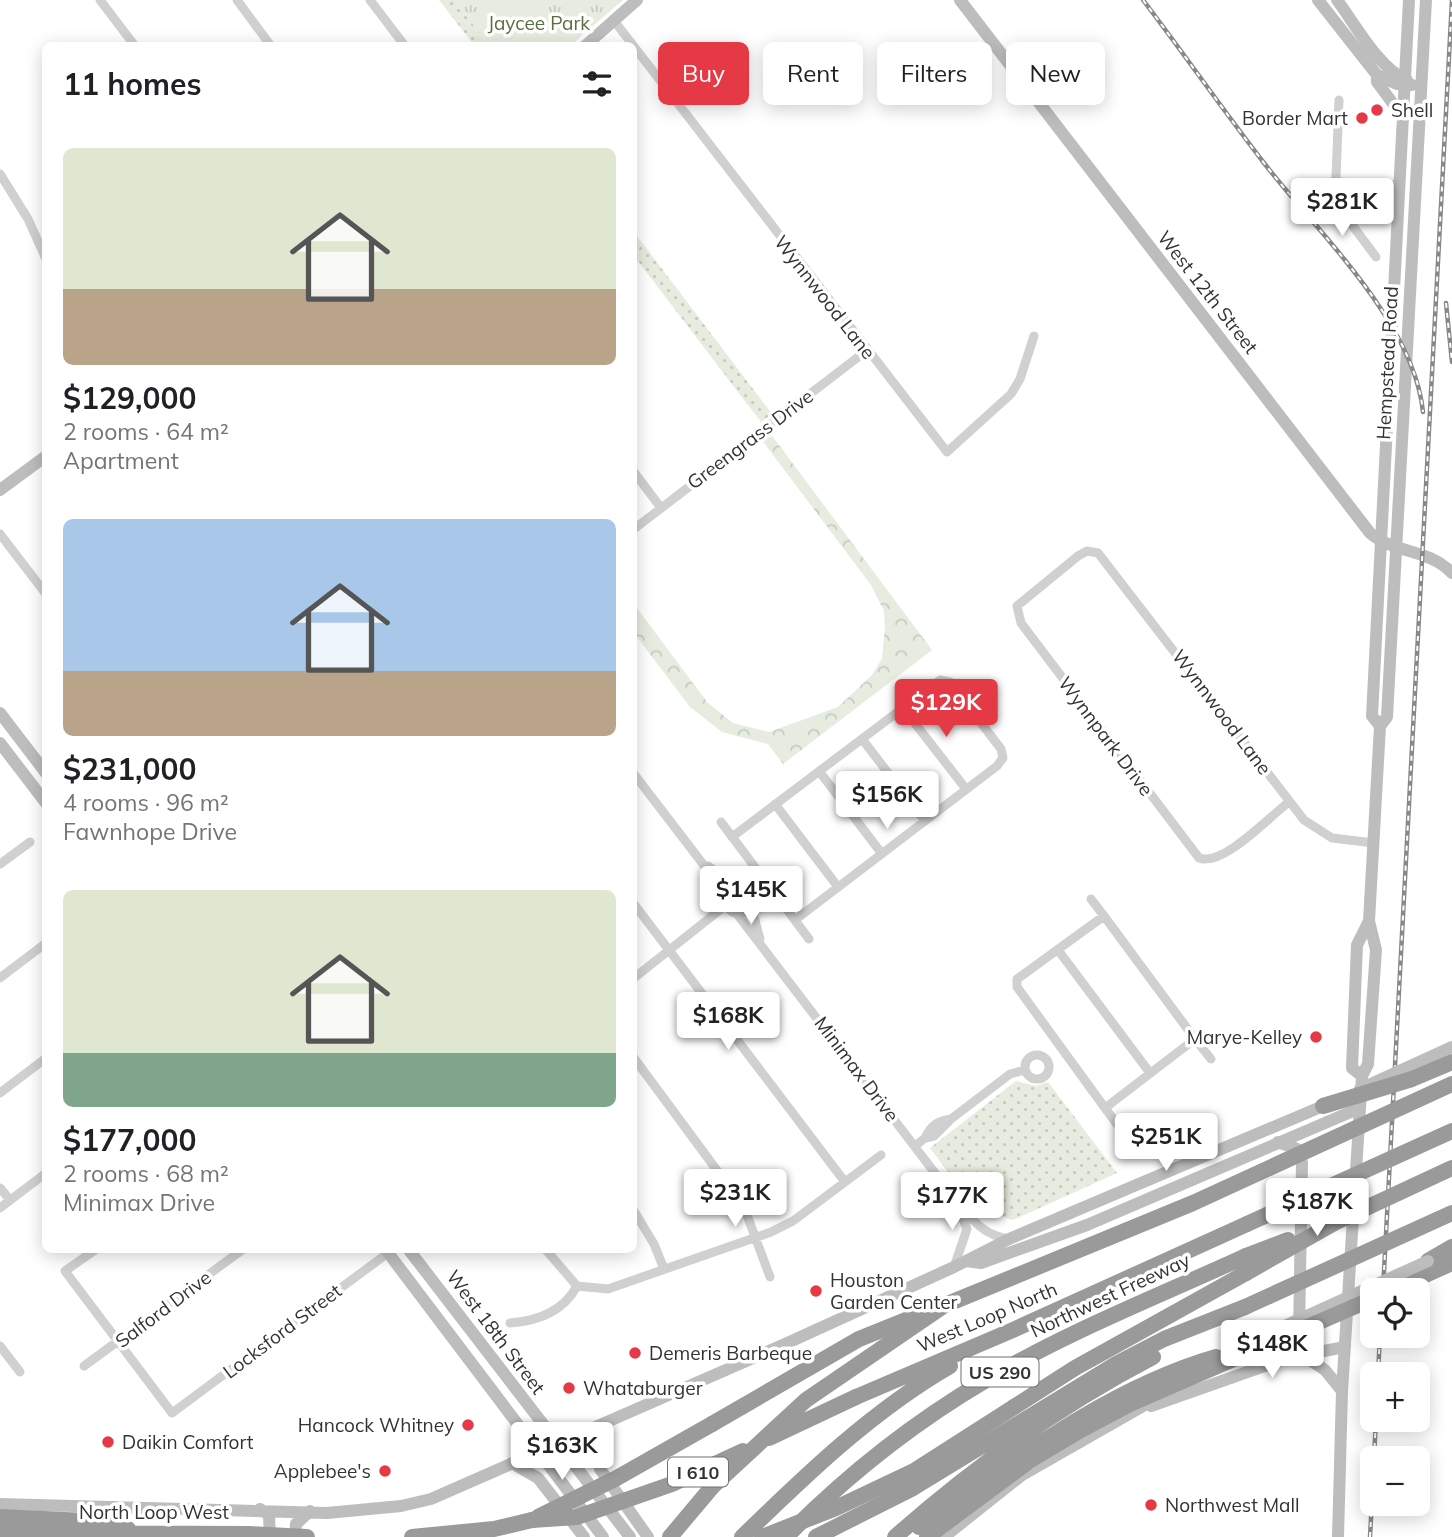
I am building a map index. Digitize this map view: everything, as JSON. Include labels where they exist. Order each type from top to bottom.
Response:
[{"type":"highway","points":[[1323,1106],[1412,1079],[1452,1062]]},
{"type":"highway","points":[[532,1520],[615,1479],[859,1339],[1193,1203],[1452,1084]]},
{"type":"highway","name":"West Loop North","points":[[532,1520],[577,1517],[672,1484],[856,1397],[1013,1330],[1452,1131]]},
{"type":"highway","points":[[895,1537],[956,1483],[1075,1368],[1246,1265],[1452,1168]]},
{"type":"highway","points":[[762,1537],[836,1508],[1022,1419],[1215,1320],[1452,1213]]},
{"type":"highway","points":[[1428,1261],[1452,1249]]},
{"type":"highway","points":[[1419,1278],[1452,1263]]},
{"type":"highway","name":"Northwest Freeway","points":[[786,1537],[888,1446],[975,1386],[1056,1343],[1246,1265]]},
{"type":"highway","points":[[927,1537],[1029,1461],[1081,1430],[1130,1404],[1360,1304]]},
{"type":"highway","points":[[670,1537],[712,1487],[806,1400],[945,1305]]},
{"type":"highway","name":"US 290","points":[[742,1537],[811,1471],[889,1407],[934,1375],[1013,1330]]},
{"type":"highway","points":[[903,1537],[1050,1437],[1125,1395],[1191,1364],[1216,1357]]},
{"type":"highway","points":[[816,1537],[913,1488],[1022,1419]]},
{"type":"highway","points":[[0,1517],[108,1522],[141,1533]]},
{"type":"highway","name":"I 610","points":[[412,1537],[494,1529],[532,1520]]},
{"type":"highway","name":"North Loop West","points":[[0,1533],[248,1534],[307,1537]]},
{"type":"main road","points":[[590,42],[637,0]]},
{"type":"main road","name":"West 12th Street","points":[[960,0],[1370,533],[1381,542]]},
{"type":"main road","points":[[1318,0],[1377,75],[1419,84]]},
{"type":"main road","points":[[1337,0],[1389,70],[1404,82]]},
{"type":"main road","name":"Hempstead Road","points":[[1380,726],[1372,716],[1409,0]]},
{"type":"main road","name":"Hempstead Road","points":[[1338,1537],[1342,1391],[1362,1076],[1368,1065],[1376,950],[1369,921],[1380,726],[1387,717],[1408,346],[1419,84],[1426,0]]},
{"type":"main road","points":[[1378,54],[1390,60],[1407,54]]},
{"type":"main road","points":[[1377,75],[1377,82],[1403,117]]},
{"type":"main road","points":[[1394,324],[1408,346]]},
{"type":"main road","points":[[1391,383],[1405,385]]},
{"type":"main road","points":[[0,490],[42,459]]},
{"type":"main road","points":[[1381,542],[1429,555],[1452,573]]},
{"type":"main road","points":[[0,713],[42,768]]},
{"type":"main road","points":[[2,748],[42,798]]},
{"type":"main road","name":"Hempstead Road","points":[[1362,1076],[1352,1068],[1357,945],[1369,921]]},
{"type":"main road","points":[[0,1504],[216,1511],[310,1511],[401,1506],[453,1491],[960,1264],[1009,1238],[1233,1146],[1452,1047]]},
{"type":"main road","points":[[960,1264],[981,1263],[1087,1225],[1360,1108]]},
{"type":"main road","points":[[1278,1142],[1297,1149],[1302,1163],[1299,1333],[1287,1358]]},
{"type":"main road","name":"West 18th Street","points":[[390,1253],[603,1537]]},
{"type":"main road","name":"West 18th Street","points":[[411,1253],[630,1537]]},
{"type":"main road","points":[[944,1537],[1022,1475],[1135,1412],[1216,1357],[1428,1261]]},
{"type":"main road","points":[[1135,1412],[1287,1358],[1345,1347]]},
{"type":"main road","points":[[1304,1356],[1325,1370],[1342,1391]]},
{"type":"main road","points":[[491,1388],[509,1381]]},
{"type":"main road","points":[[609,1421],[597,1450],[600,1469],[648,1537]]},
{"type":"main road","points":[[512,1463],[538,1478],[584,1537]]},
{"type":"main road","points":[[260,1509],[269,1515],[270,1537]]},
{"type":"main road","points":[[295,1537],[296,1524],[310,1511]]},
{"type":"street","points":[[100,0],[132,42]]},
{"type":"street","points":[[237,0],[268,42]]},
{"type":"street","points":[[370,0],[402,42]]},
{"type":"street","name":"Wynnwood Lane","points":[[615,22],[630,42]]},
{"type":"street","name":"Wynnwood Lane","points":[[637,51],[866,351],[947,452],[1011,394],[1020,379],[1034,336]]},
{"type":"street","points":[[1339,100],[1337,206],[1376,257]]},
{"type":"street","points":[[0,174],[32,227],[42,250]]},
{"type":"street","points":[[1336,182],[1400,185]]},
{"type":"street","name":"Greengrass Drive","points":[[637,527],[866,351]]},
{"type":"street","points":[[637,476],[661,508]]},
{"type":"street","points":[[0,534],[42,589]]},
{"type":"street","name":"Wynnwood Lane","points":[[1017,606],[1078,556],[1090,551],[1105,559],[1304,820],[1324,834],[1340,840],[1374,843]]},
{"type":"street","name":"Wynnpark Drive","points":[[1017,606],[1021,623],[1038,647],[1195,854],[1205,860],[1230,849],[1289,802]]},
{"type":"street","points":[[732,837],[940,680],[950,682],[961,696],[1003,754],[1000,763],[795,920]]},
{"type":"street","points":[[903,708],[966,789]]},
{"type":"street","points":[[2,748],[19,739]]},
{"type":"street","points":[[862,739],[925,821]]},
{"type":"street","points":[[819,771],[882,853]]},
{"type":"street","name":"Minimax Drive","points":[[637,778],[696,856],[730,908],[760,941],[954,1198],[979,1228],[988,1234],[1009,1238]]},
{"type":"street","points":[[775,804],[838,887]]},
{"type":"street","points":[[720,822],[809,939]]},
{"type":"street","points":[[0,864],[30,842]]},
{"type":"street","name":"Minimax Drive","points":[[696,856],[738,888]]},
{"type":"street","points":[[637,976],[730,908],[746,913],[751,906],[749,892],[738,888],[730,891],[730,908]]},
{"type":"street","points":[[1091,900],[1211,1059]]},
{"type":"street","name":"Minimax Drive","points":[[751,906],[760,941]]},
{"type":"street","points":[[637,908],[845,1182]]},
{"type":"street","points":[[1104,916],[1017,979],[1017,987],[1136,1150]]},
{"type":"street","points":[[0,978],[42,946]]},
{"type":"street","points":[[1058,950],[1150,1073]]},
{"type":"street","points":[[1105,1108],[1195,1039]]},
{"type":"street","points":[[1058,1043],[1041,1055],[1030,1056],[1026,1070],[1031,1077],[1043,1078],[1048,1072],[1049,1064],[1064,1052]]},
{"type":"street","points":[[1041,1055],[1049,1064]]},
{"type":"street","points":[[0,1093],[42,1061]]},
{"type":"street","points":[[637,1062],[744,1207],[770,1277]]},
{"type":"street","points":[[915,1146],[925,1138],[934,1136],[951,1119],[1010,1074],[1026,1070]]},
{"type":"street","points":[[549,1253],[578,1286],[608,1289],[756,1237],[793,1221],[881,1155]]},
{"type":"street","points":[[0,1208],[42,1176]]},
{"type":"street","points":[[0,1188],[10,1200]]},
{"type":"street","name":"Minimax Drive","points":[[954,1198],[967,1229],[960,1264]]},
{"type":"street","points":[[637,1216],[654,1244],[664,1269]]},
{"type":"street","points":[[91,1253],[65,1271],[120,1342]]},
{"type":"street","name":"Salford Drive","points":[[84,1366],[238,1253]]},
{"type":"street","name":"Locksford Street","points":[[120,1342],[172,1413],[386,1253]]},
{"type":"street","points":[[510,1323],[544,1317],[565,1303],[578,1286]]},
{"type":"street","points":[[0,1346],[20,1372]]},
{"type":"green space","points":[[439,0],[454,0],[487,42],[472,42]]},
{"type":"green space","name":"Jaycee Park","points":[[454,0],[623,0],[575,42],[487,42]]},
{"type":"green space","points":[[510,5],[527,8],[541,16],[564,41],[496,42],[477,18],[491,9]]},
{"type":"green space","points":[[637,236],[772,414],[761,422],[637,260]]},
{"type":"green space","points":[[770,433],[932,650],[783,764],[768,744],[722,732],[690,707],[637,637],[637,608],[707,702],[733,723],[769,732],[838,707],[872,675],[882,659],[884,611],[871,585],[761,439]]},
{"type":"green space","points":[[1016,1081],[1036,1086],[1048,1082],[1117,1173],[1013,1220],[982,1211],[965,1195],[930,1148]]},
{"type":"railway","points":[[1143,0],[1264,163],[1361,280],[1383,312],[1402,345],[1416,378],[1423,412]]},
{"type":"railway","points":[[1384,1278],[1452,0]]},
{"type":"railway","points":[[1446,303],[1452,362]]},
{"type":"railway","points":[[1379,1348],[1379,1362]]},
{"type":"railway","points":[[1375,1432],[1375,1446]]},
{"type":"railway","points":[[1370,1537],[1371,1516]]},
{"type":"place","name":"Shell","points":[[1377,110]]},
{"type":"place","name":"Border Mart","points":[[1362,118]]},
{"type":"place","name":"Marye-Kelley","points":[[1316,1037]]},
{"type":"place","name":"Houston Garden Center","points":[[816,1291]]},
{"type":"place","name":"Demeris Barbeque","points":[[635,1353]]},
{"type":"place","name":"Whataburger","points":[[569,1388]]},
{"type":"place","name":"Hancock Whitney","points":[[468,1425]]},
{"type":"place","name":"Daikin Comfort","points":[[108,1442]]},
{"type":"place","name":"Applebee's","points":[[385,1471]]},
{"type":"place","name":"Northwest Mall","points":[[1151,1505]]}]
